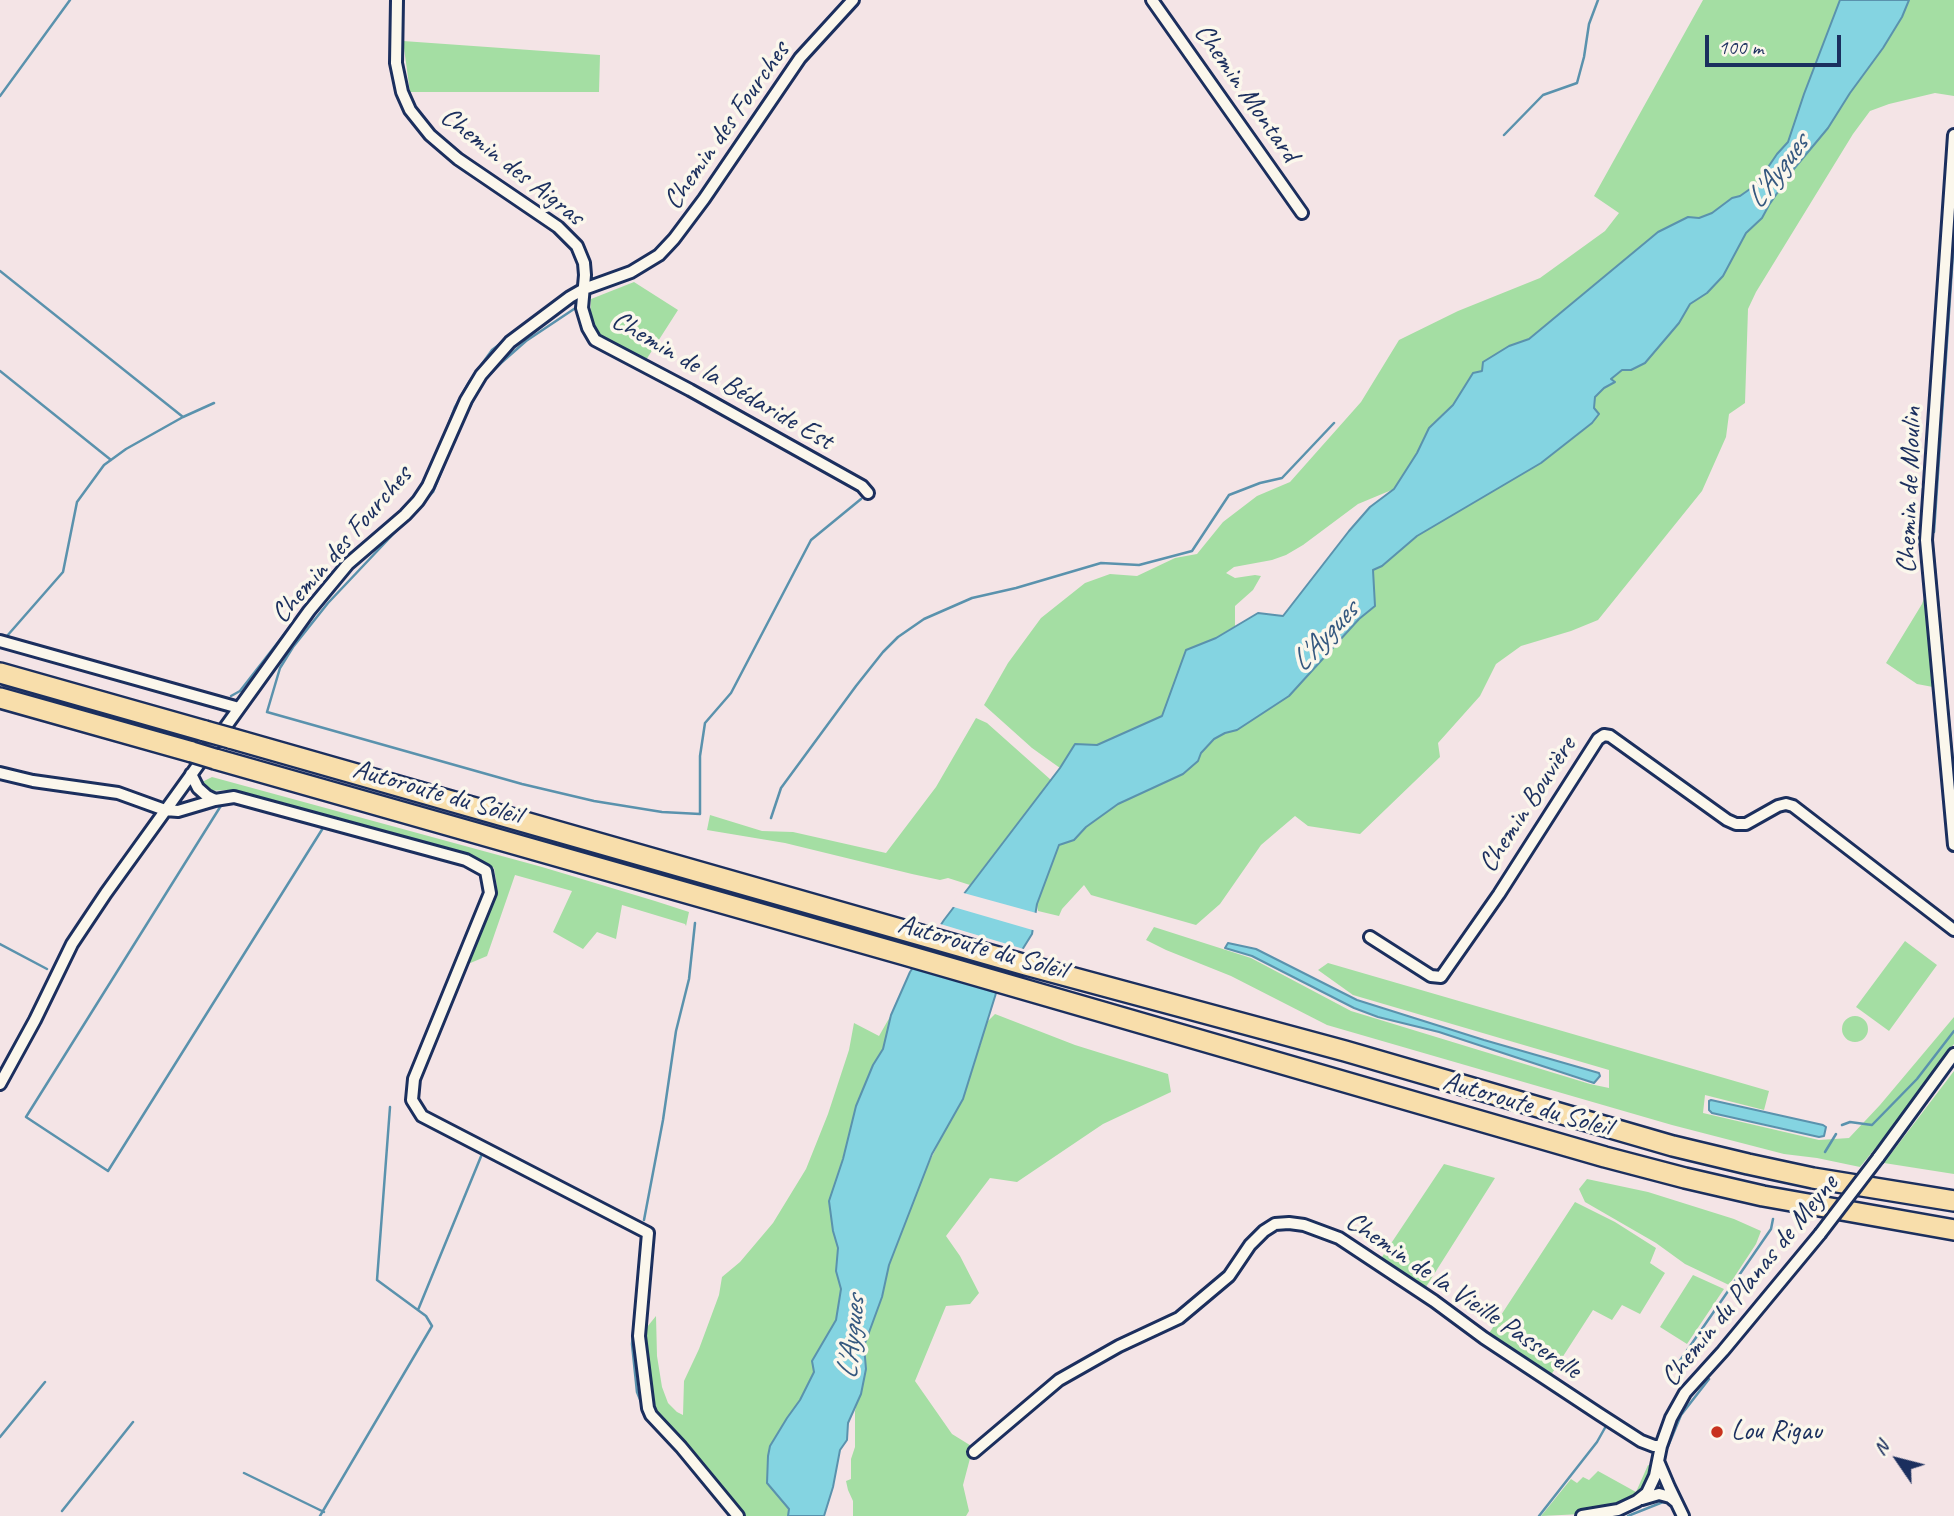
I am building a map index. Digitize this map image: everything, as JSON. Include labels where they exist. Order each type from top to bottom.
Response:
[{"type":"highway","name":"Autoroute du Soleil","points":[[0,673],[1026,965],[1345,1051],[1673,1146],[1813,1178],[1954,1202]]},
{"type":"highway","name":"Autoroute du Soleil","points":[[0,698],[1685,1178],[1763,1196],[1954,1230]]},
{"type":"street","name":"Chemin des Aigras","points":[[397,0],[396,63],[402,92],[410,110],[430,135],[458,159],[567,234],[581,253],[585,275],[584,289]]},
{"type":"street","name":"Chemin des Fourches","points":[[0,1084],[72,944],[106,893],[309,611],[348,564],[418,501],[428,486],[466,400],[481,374],[510,342],[570,297],[639,268],[659,255],[674,239],[758,122],[800,58],[853,0]]},
{"type":"street","name":"Chemin Montard","points":[[1152,0],[1302,213]]},
{"type":"street","name":"Chemin de Moulin","points":[[1954,135],[1926,540],[1954,845]]},
{"type":"street","name":"Chemin de la Bédaride Est","points":[[584,289],[582,308],[595,340],[862,486],[867,493]]},
{"type":"street","points":[[0,641],[236,713]]},
{"type":"street","name":"Chemin Bouvière","points":[[1370,937],[1431,976],[1441,977],[1499,894],[1598,739],[1604,735],[1610,736],[1736,824],[1745,824],[1778,806],[1793,806],[1954,930]]},
{"type":"street","points":[[0,773],[33,781],[118,793],[165,810],[178,811],[234,797],[466,860],[485,871],[490,893],[414,1079],[412,1100],[422,1116],[648,1233],[639,1336],[648,1408],[651,1415],[738,1516]]},
{"type":"street","points":[[191,774],[198,788],[215,800]]},
{"type":"street","name":"Chemin du Planas de Meyne","points":[[1637,1501],[1647,1493],[1653,1482],[1671,1418],[1685,1393],[1820,1234],[1954,1054]]},
{"type":"street","name":"Chemin de la Vieille Passerelle","points":[[974,1452],[1059,1380],[1119,1346],[1179,1318],[1229,1276],[1250,1245],[1264,1231],[1276,1224],[1289,1223],[1313,1227],[1339,1238],[1599,1414],[1641,1441],[1661,1446]]},
{"type":"street","points":[[1658,1461],[1666,1491]]},
{"type":"street","points":[[1653,1482],[1659,1481],[1678,1503],[1683,1516]]},
{"type":"street","points":[[1582,1516],[1618,1510],[1666,1491]]},
{"type":"green space","points":[[1703,0],[1840,0],[1788,142],[1758,182],[1712,213],[1699,218],[1688,217],[1658,232],[1529,339],[1509,346],[1484,362],[1482,371],[1473,373],[1453,405],[1429,428],[1394,489],[1358,504],[1286,555],[1234,567],[1226,573],[1235,578],[1261,576],[1253,590],[1235,606],[1235,626],[1186,651],[1162,716],[1097,745],[1075,744],[1060,768],[1032,748],[984,705],[1008,663],[1041,618],[1085,583],[1110,574],[1137,576],[1175,558],[1197,554],[1223,522],[1257,496],[1290,482],[1361,402],[1399,340],[1458,311],[1540,278],[1605,231],[1619,213],[1594,196]]},
{"type":"green space","points":[[1909,0],[1954,0],[1954,96],[1935,93],[1870,111],[1853,134],[1748,309],[1745,403],[1729,414],[1726,437],[1702,491],[1598,620],[1521,646],[1496,664],[1480,696],[1438,743],[1440,757],[1360,834],[1308,826],[1295,816],[1261,845],[1220,904],[1196,925],[1091,895],[1084,885],[1059,916],[1038,911],[1037,904],[1059,845],[1074,840],[1086,827],[1118,804],[1183,774],[1198,761],[1201,753],[1214,739],[1237,730],[1289,696],[1359,619],[1375,606],[1372,570],[1382,566],[1417,536],[1541,463],[1592,423],[1595,397],[1614,382],[1611,379],[1622,370],[1631,370],[1679,323],[1690,304],[1707,293],[1746,233],[1762,218],[1793,170],[1828,128],[1883,48]]},
{"type":"green space","points":[[403,41],[600,55],[599,92],[410,92]]},
{"type":"green space","points":[[634,282],[678,310],[646,360],[614,346],[598,335],[590,318],[591,299]]},
{"type":"green space","points":[[1927,590],[1933,687],[1917,684],[1886,663],[1922,604]]},
{"type":"green space","points":[[976,718],[987,723],[1051,780],[970,885],[948,878],[940,880],[912,874],[785,843],[707,830],[710,815],[762,831],[793,832],[886,853],[936,787]]},
{"type":"green space","points":[[212,777],[542,867],[655,901],[689,912],[686,926],[622,905],[616,939],[597,932],[583,949],[553,932],[572,891],[515,875],[487,956],[468,964],[497,887],[494,868],[474,858],[228,790],[207,791],[200,783]]},
{"type":"green space","points":[[1154,927],[1251,958],[1351,1011],[1590,1084],[1609,1088],[1609,1070],[1353,995],[1318,970],[1328,963],[1769,1091],[1764,1110],[1705,1095],[1703,1113],[1819,1140],[1849,1138],[1954,1017],[1954,1044],[1860,1167],[1784,1154],[1672,1125],[1327,1025],[1231,976],[1146,940]]},
{"type":"green space","points":[[1905,941],[1937,965],[1889,1031],[1856,1007]]},
{"type":"green space","points":[[995,1014],[1075,1045],[1168,1074],[1171,1092],[1103,1124],[1017,1182],[990,1178],[946,1236],[979,1293],[970,1304],[946,1306],[915,1381],[952,1434],[973,1447],[963,1485],[969,1511],[966,1516],[853,1516],[853,1501],[846,1481],[851,1479],[851,1459],[855,1447],[855,1411],[866,1369],[864,1347],[882,1297],[889,1265],[925,1171],[963,1099],[985,1024]]},
{"type":"green space","points":[[891,1015],[883,1049],[873,1065],[829,1201],[838,1248],[836,1271],[841,1289],[836,1320],[813,1361],[814,1371],[800,1400],[770,1446],[767,1483],[789,1509],[788,1516],[743,1516],[653,1406],[643,1332],[656,1316],[657,1356],[662,1387],[668,1403],[683,1415],[684,1381],[719,1295],[722,1277],[740,1262],[773,1223],[806,1169],[828,1114],[849,1050],[854,1023],[879,1036]]},
{"type":"green space","points":[[1855,1016],[1864,1020],[1868,1029],[1864,1038],[1855,1042],[1846,1038],[1842,1029],[1846,1020]]},
{"type":"green space","points":[[1954,1071],[1954,1174],[1884,1163]]},
{"type":"green space","points":[[1444,1164],[1495,1178],[1424,1290],[1380,1260]]},
{"type":"green space","points":[[1587,1179],[1648,1192],[1734,1219],[1761,1231],[1756,1244],[1729,1285],[1685,1264],[1656,1243],[1585,1202],[1579,1189]]},
{"type":"green space","points":[[1575,1202],[1615,1222],[1656,1248],[1650,1263],[1665,1273],[1640,1314],[1622,1305],[1612,1320],[1593,1310],[1549,1378],[1488,1335]]},
{"type":"green space","points":[[1693,1275],[1724,1289],[1687,1344],[1660,1327]]},
{"type":"green space","points":[[1648,1465],[1653,1466],[1647,1488],[1626,1504],[1582,1514],[1541,1516],[1571,1479],[1577,1483],[1583,1477],[1589,1480],[1598,1471],[1636,1492]]},
{"type":"water","name":"L'Aygues","points":[[1840,0],[1909,0],[1883,48],[1828,128],[1793,170],[1762,218],[1746,233],[1723,276],[1707,293],[1690,304],[1679,323],[1645,363],[1631,370],[1622,370],[1611,379],[1615,382],[1595,397],[1594,408],[1599,414],[1592,423],[1541,463],[1417,536],[1382,566],[1373,570],[1375,606],[1359,619],[1289,696],[1237,730],[1214,739],[1201,753],[1198,761],[1183,774],[1118,804],[1086,827],[1074,840],[1059,845],[1037,904],[1032,934],[997,990],[963,1099],[932,1154],[889,1265],[882,1297],[864,1346],[866,1369],[861,1394],[848,1423],[847,1440],[840,1450],[824,1516],[788,1516],[789,1509],[767,1483],[768,1456],[770,1446],[800,1400],[814,1372],[812,1361],[836,1320],[841,1289],[836,1271],[838,1248],[829,1201],[856,1106],[873,1065],[883,1049],[891,1015],[910,972],[944,920],[1060,768],[1075,744],[1097,745],[1162,716],[1186,650],[1216,638],[1258,613],[1283,616],[1349,531],[1370,507],[1394,489],[1429,428],[1453,405],[1473,373],[1482,371],[1483,362],[1509,346],[1529,339],[1658,232],[1688,217],[1699,218],[1712,213],[1758,182],[1788,142]]},
{"type":"water","points":[[1228,943],[1256,949],[1357,1000],[1599,1073],[1600,1076],[1594,1083],[1439,1032],[1378,1017],[1354,1008],[1252,956],[1225,948]]},
{"type":"water","points":[[1711,1100],[1823,1125],[1826,1127],[1824,1136],[1712,1113],[1709,1110]]},
{"type":"pier","points":[[960,892],[1040,914],[1036,931],[950,906]]},
{"type":"pier","points":[[937,923],[1027,950],[999,993],[909,968]]},
{"type":"waterway","points":[[0,96],[70,0]]},
{"type":"waterway","points":[[1504,135],[1543,95],[1577,83],[1589,24],[1598,0]]},
{"type":"waterway","points":[[1934,532],[1954,239]]},
{"type":"waterway","points":[[0,271],[183,417]]},
{"type":"waterway","points":[[589,281],[603,277]]},
{"type":"waterway","points":[[439,449],[455,407],[492,350],[555,302]]},
{"type":"waterway","points":[[484,380],[526,341],[577,307]]},
{"type":"waterway","points":[[0,371],[111,460]]},
{"type":"waterway","points":[[480,386],[433,492],[328,603],[293,647],[280,668],[267,712],[522,784],[594,801],[662,812],[700,814],[700,756],[705,723],[731,693],[811,540],[861,499]]},
{"type":"waterway","points":[[7,636],[63,572],[77,502],[104,465],[126,449],[214,403]]},
{"type":"waterway","points":[[771,818],[781,788],[856,686],[898,637],[924,619],[972,598],[1101,563],[1139,565],[1192,551],[1229,495],[1282,478],[1334,423]]},
{"type":"waterway","points":[[231,696],[240,691],[332,573],[406,506],[427,475]]},
{"type":"waterway","points":[[1933,548],[1954,776]]},
{"type":"waterway","points":[[222,804],[26,1117],[108,1171],[323,828]]},
{"type":"waterway","points":[[644,1220],[676,1031],[689,979],[695,923]]},
{"type":"waterway","points":[[0,944],[47,969]]},
{"type":"waterway","points":[[1842,1125],[1850,1122],[1872,1125],[1917,1079],[1954,1031]]},
{"type":"waterway","points":[[320,1516],[432,1326],[426,1316],[377,1280],[390,1107]]},
{"type":"waterway","points":[[1825,1152],[1836,1134]]},
{"type":"waterway","points":[[418,1310],[482,1154]]},
{"type":"waterway","points":[[1668,1378],[1771,1229],[1773,1219]]},
{"type":"waterway","points":[[642,1233],[632,1344],[637,1392],[643,1407]]},
{"type":"waterway","points":[[1665,1464],[1664,1456],[1681,1415],[1709,1379]]},
{"type":"waterway","points":[[0,1437],[45,1382]]},
{"type":"waterway","points":[[62,1511],[133,1422]]},
{"type":"waterway","points":[[1539,1516],[1597,1442],[1606,1426]]},
{"type":"waterway","points":[[244,1473],[324,1512]]},
{"type":"waterway","points":[[1628,1516],[1663,1502],[1669,1503]]},
{"type":"place","name":"Lou Rigau","points":[[1717,1432]]}]
